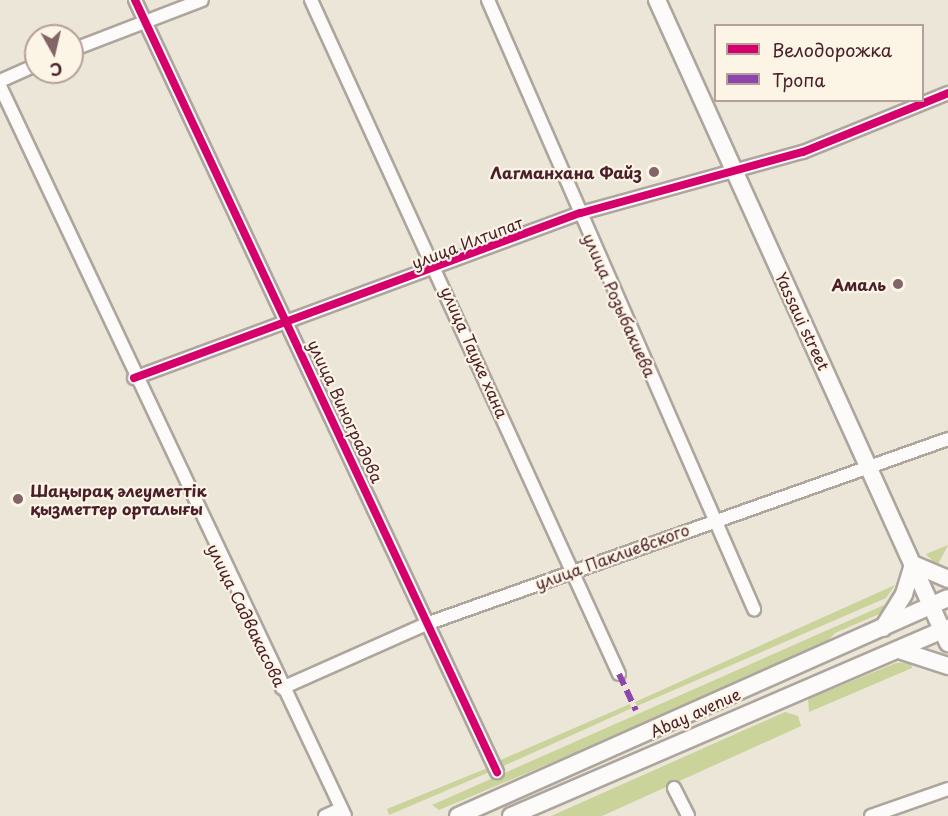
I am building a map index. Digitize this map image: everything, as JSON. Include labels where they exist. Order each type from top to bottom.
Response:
[{"type":"main road","name":"Yassaui street","points":[[657,0],[931,606],[946,634]]},
{"type":"main road","points":[[883,628],[904,594],[913,564],[948,579]]},
{"type":"main road","name":"Abay avenue","points":[[458,816],[948,598]]},
{"type":"main road","name":"Abay avenue","points":[[511,816],[899,650],[946,634]]},
{"type":"main road","points":[[899,650],[948,666]]},
{"type":"street","name":"улица Виноградова","points":[[135,0],[289,318],[497,772]]},
{"type":"street","points":[[84,45],[144,19],[202,0]]},
{"type":"street","name":"улица Тауке хана","points":[[311,0],[437,269],[619,674]]},
{"type":"street","name":"улица Розыбакиева","points":[[488,0],[754,609]]},
{"type":"street","points":[[0,81],[24,70]]},
{"type":"street","name":"улица Садвакасова","points":[[0,86],[134,378],[343,812]]},
{"type":"street","name":"улица Илтипат","points":[[134,378],[289,318],[437,269],[581,213],[803,152],[948,93]]},
{"type":"street","name":"улица Паклиевского","points":[[282,688],[429,623],[713,519],[948,439]]},
{"type":"street","points":[[674,788],[688,816]]},
{"type":"street","points":[[871,816],[948,789]]},
{"type":"street","points":[[325,816],[343,812]]},
{"type":"green space","points":[[948,545],[937,566],[926,554]]},
{"type":"green space","points":[[895,585],[886,598],[637,706],[635,702]]},
{"type":"green space","points":[[891,602],[884,612],[835,633],[819,650],[439,810],[432,805]]},
{"type":"green space","points":[[911,662],[912,668],[809,712],[808,699],[896,663]]},
{"type":"green space","points":[[630,704],[632,708],[499,768],[496,762]]},
{"type":"green space","points":[[785,712],[798,716],[801,726],[602,816],[551,816]]},
{"type":"green space","points":[[490,767],[492,771],[389,815],[387,809]]},
{"type":"marked path","points":[[619,674],[636,710]]},
{"type":"cycle path","points":[[135,0],[497,772]]},
{"type":"cycle path","points":[[134,378],[581,213],[803,152],[948,93]]},
{"type":"place","name":"Лагманхана Файз","points":[[654,172]]},
{"type":"place","name":"Амаль","points":[[898,284]]},
{"type":"place","name":"Шаңырақ әлеуметтік қызметтер орталығы","points":[[18,499]]}]
